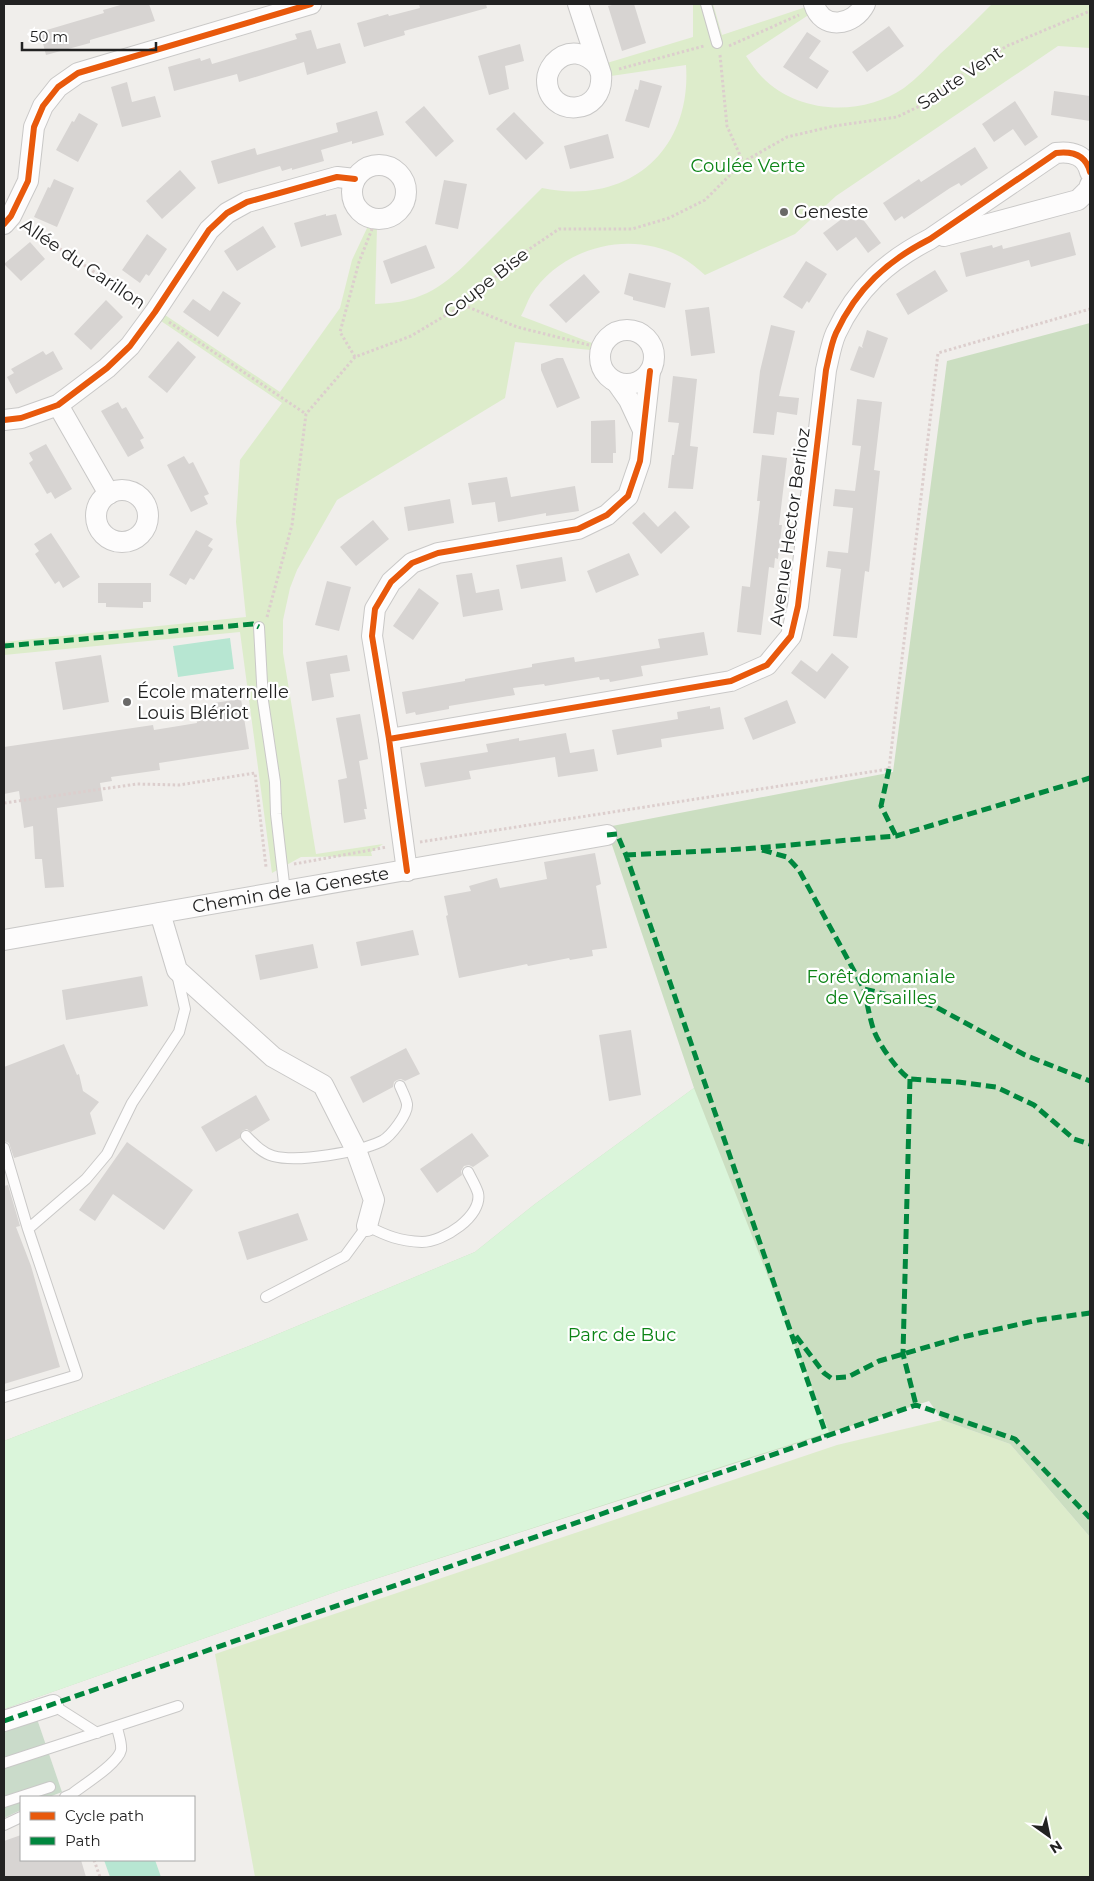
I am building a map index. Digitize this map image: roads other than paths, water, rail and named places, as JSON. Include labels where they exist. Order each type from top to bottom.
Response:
[{"type":"street","points":[[7,220],[28,181],[34,127],[43,106],[58,87],[78,73],[311,4]]},
{"type":"street","points":[[578,4],[599,70]]},
{"type":"street","points":[[814,6],[820,15],[836,23],[854,19],[861,12],[865,4]]},
{"type":"street","name":"Avenue Hector Berlioz","points":[[389,740],[731,681],[767,665],[791,636],[798,606],[826,370],[836,334],[852,304],[880,271],[1056,153],[1070,151],[1083,158],[1089,166],[1090,172]]},
{"type":"street","points":[[4,420],[21,418],[58,405],[107,368],[130,346],[155,312],[209,230],[227,213],[248,202],[337,177],[355,178],[368,167],[377,164],[386,165],[401,175],[405,183],[405,201],[394,215],[376,219],[368,216],[355,204],[352,196],[355,178]]},
{"type":"street","name":"Avenue Hector Berlioz","points":[[930,239],[1078,200],[1089,189],[1090,184]]},
{"type":"street","points":[[407,871],[372,636],[375,609],[391,582],[412,563],[438,553],[578,529],[607,515],[628,496],[640,461],[650,371],[654,354],[652,345],[640,333],[622,330],[607,338],[601,348],[600,363],[604,372],[617,383],[629,400],[643,430]]},
{"type":"street","points":[[617,383],[632,384],[646,377],[650,371]]},
{"type":"street","points":[[58,405],[109,494]]},
{"type":"street","name":"Chemin de la Geneste","points":[[4,940],[607,835]]},
{"type":"street","points":[[160,914],[177,970],[273,1057],[323,1085],[356,1150],[374,1200],[367,1226]]},
{"type":"street","points":[[4,1721],[53,1704]]},
{"type":"lane","points":[[706,4],[718,47]]},
{"type":"lane","points":[[259,627],[264,701],[275,782],[276,814],[282,866],[278,893]]},
{"type":"lane","points":[[28,1229],[86,1179],[107,1154],[132,1103],[180,1032],[185,1009],[177,970]]},
{"type":"lane","points":[[246,1136],[259,1149],[274,1156],[302,1159],[356,1150],[384,1140],[401,1121],[407,1105],[400,1086]]},
{"type":"lane","points":[[4,1148],[28,1229],[77,1375],[4,1397]]},
{"type":"lane","points":[[266,1297],[345,1256],[367,1226],[391,1238],[425,1242],[454,1232],[474,1212],[478,1194],[468,1172]]},
{"type":"lane","points":[[53,1704],[97,1733]]},
{"type":"lane","points":[[4,1763],[178,1706]]},
{"type":"lane","points":[[67,1796],[116,1760],[121,1752],[117,1727]]},
{"type":"lane","points":[[22,1796],[50,1787]]},
{"type":"lane","points":[[4,1802],[20,1797]]},
{"type":"lane","points":[[4,1825],[20,1817]]},
{"type":"place","name":"Geneste","points":[[784,212]]},
{"type":"place","name":"École maternelle Louis Blériot","points":[[127,702]]},
{"type":"park label","name":"Coulée Verte","points":[[748,166]]},
{"type":"park label","name":"Forêt domaniale de Versailles","points":[[881,988]]},
{"type":"park label","name":"Parc de Buc","points":[[622,1335]]}]
